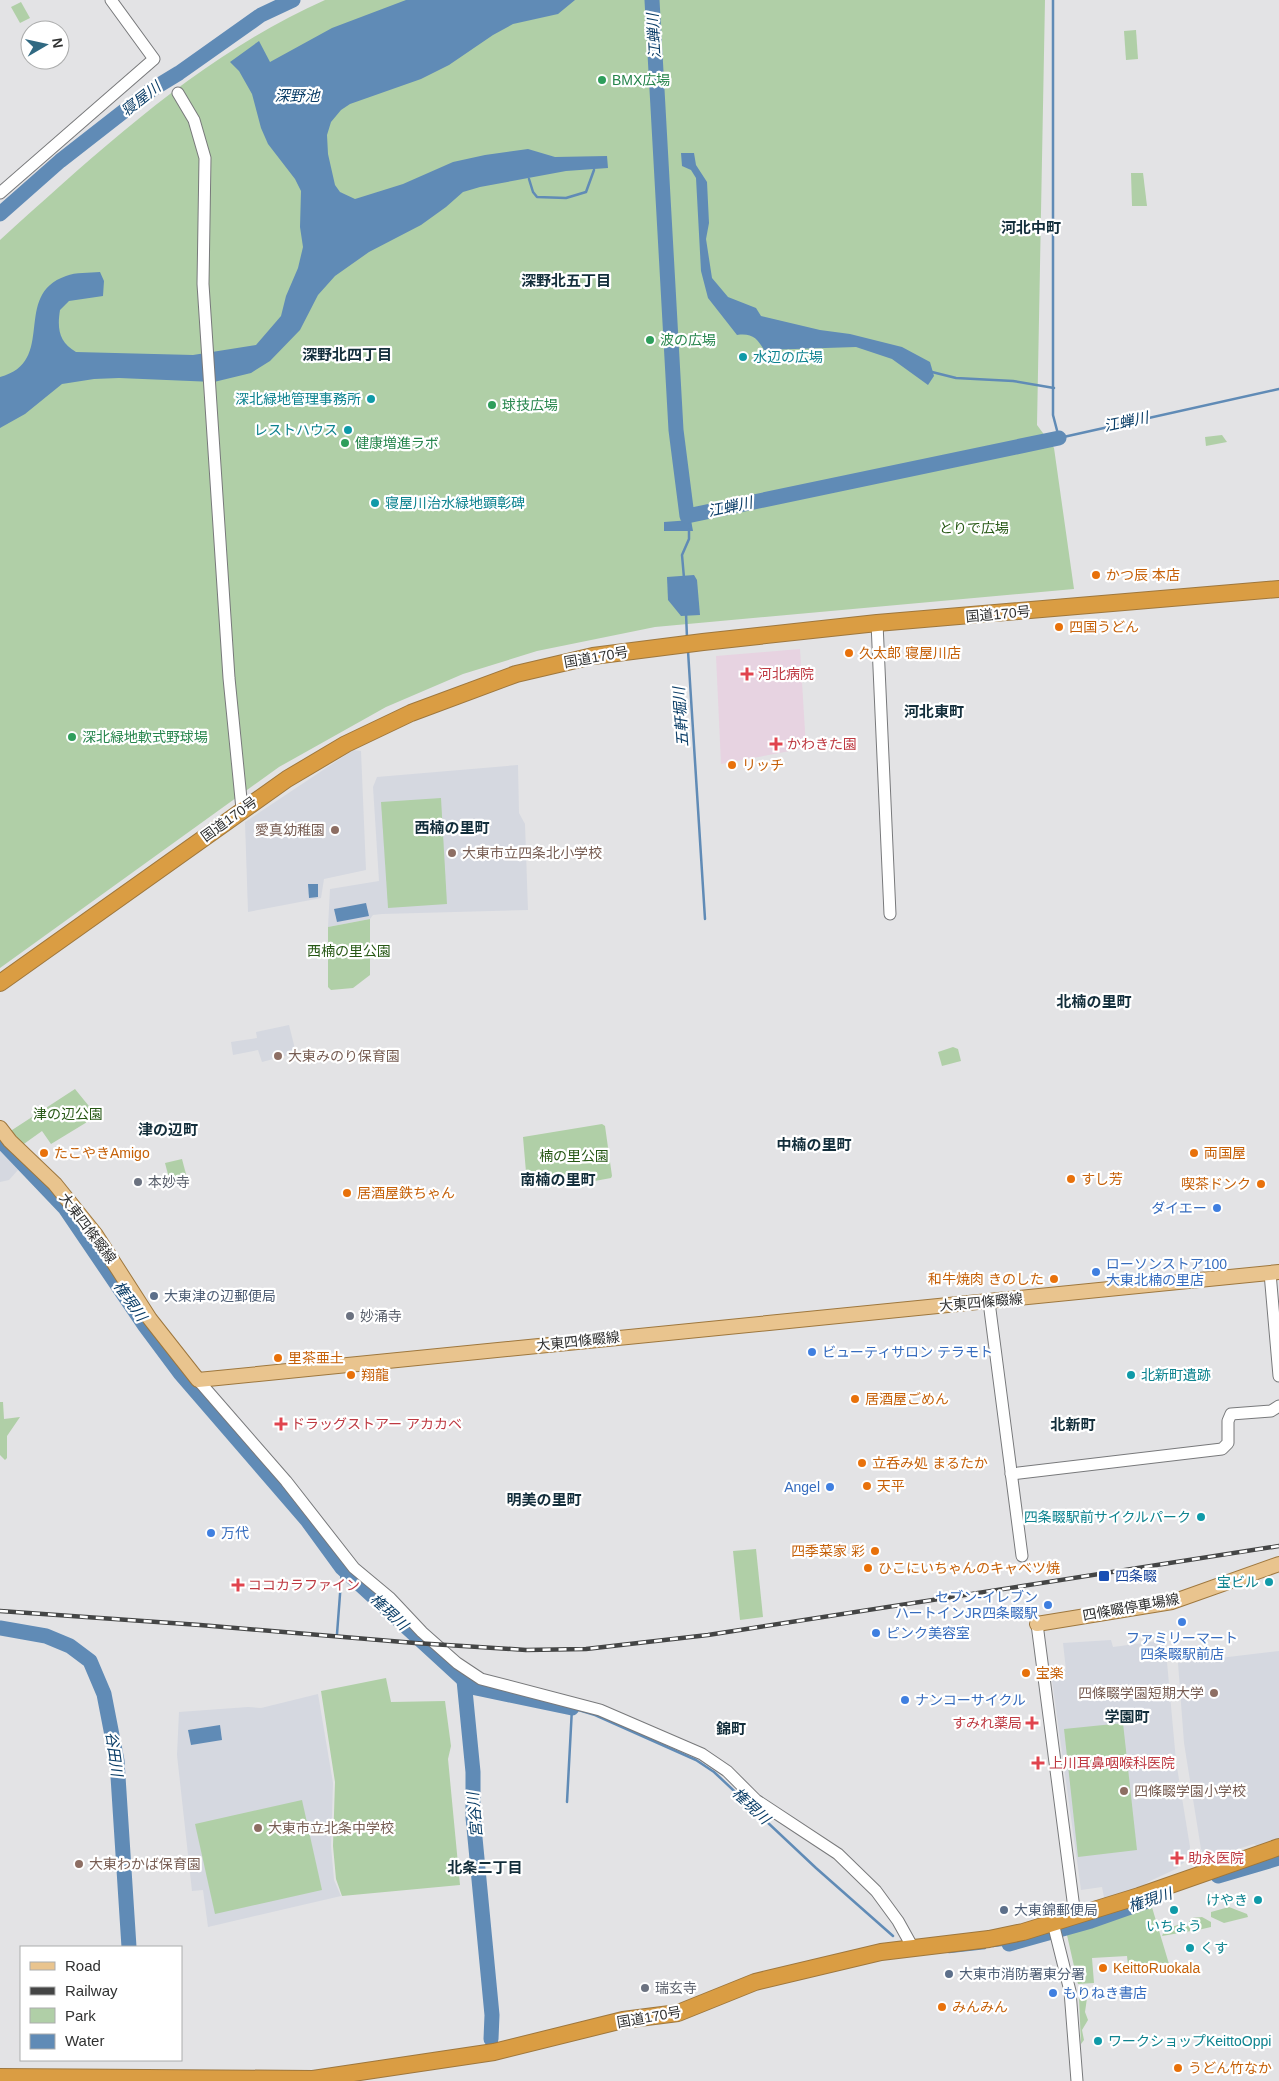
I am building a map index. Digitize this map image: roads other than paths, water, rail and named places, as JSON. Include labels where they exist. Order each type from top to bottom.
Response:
[{"type":"highway","name":"国道170号","points":[[0,983],[242,809],[346,744],[411,713],[470,689],[516,674],[563,662],[678,644],[877,623],[1279,589]]},
{"type":"highway","name":"国道170号","points":[[0,2077],[313,2079],[494,2052],[623,2020],[678,2013],[774,1976],[892,1949],[913,1948],[1055,1929],[1075,1916],[1279,1848]]},
{"type":"main road","name":"大東四條畷線","points":[[0,1128],[10,1141],[55,1184],[96,1235],[150,1319],[198,1380],[1274,1272]]},
{"type":"main road","name":"四條畷停車場線","points":[[1038,1624],[1168,1603],[1279,1564]]},
{"type":"street","points":[[0,193],[154,59],[110,0]]},
{"type":"street","points":[[178,92],[194,120],[205,158],[203,284],[229,678],[242,809]]},
{"type":"street","points":[[877,623],[880,724],[890,914]]},
{"type":"street","points":[[1274,1272],[1279,1376]]},
{"type":"street","points":[[989,1302],[1022,1556]]},
{"type":"street","points":[[198,1380],[291,1487],[354,1568],[390,1598],[422,1632],[464,1669],[481,1679],[600,1710],[702,1754],[727,1771],[756,1800],[838,1854],[876,1891],[898,1922],[913,1948]]},
{"type":"street","points":[[1011,1474],[1222,1449],[1228,1443],[1228,1421],[1231,1414],[1271,1411],[1279,1406]]},
{"type":"street","points":[[1038,1624],[1075,1916]]},
{"type":"street","points":[[1055,1929],[1070,1991],[1077,2081]]},
{"type":"water","name":"深野池","points":[[406,0],[575,0],[558,14],[513,24],[493,35],[449,65],[421,79],[350,104],[341,110],[331,122],[327,135],[328,154],[335,185],[340,192],[355,199],[403,184],[453,162],[528,149],[555,157],[607,156],[608,168],[566,171],[480,187],[463,192],[421,225],[369,252],[335,276],[318,295],[300,330],[270,361],[251,373],[214,382],[119,378],[94,379],[62,384],[25,414],[0,428],[0,377],[17,369],[27,358],[32,343],[36,312],[41,298],[50,285],[66,276],[78,273],[100,272],[104,281],[103,296],[69,301],[60,310],[59,329],[66,344],[76,352],[193,355],[256,345],[281,316],[286,296],[298,268],[303,247],[300,227],[301,191],[295,179],[268,144],[261,128],[252,94],[239,71],[230,62],[259,41],[270,62],[332,28]]},
{"type":"water","points":[[681,153],[694,153],[696,165],[707,182],[709,223],[706,239],[712,278],[728,297],[756,308],[761,316],[820,330],[850,334],[902,347],[930,362],[934,376],[928,385],[892,359],[856,347],[764,350],[754,337],[737,335],[708,298],[701,271],[696,178],[691,170],[682,166]]},
{"type":"water","points":[[691,520],[693,531],[664,531],[664,522]]},
{"type":"water","points":[[694,575],[697,580],[700,615],[681,616],[668,600],[667,577]]},
{"type":"water","points":[[308,884],[318,884],[318,897],[309,898]]},
{"type":"water","points":[[366,903],[369,916],[337,922],[334,909]]},
{"type":"water","points":[[220,1725],[222,1740],[191,1745],[188,1730]]},
{"type":"waterway","name":"寝屋川","points":[[0,214],[60,161],[151,90],[179,73],[261,15],[293,0]]},
{"type":"waterway","name":"江蝉川","points":[[652,0],[676,430],[687,516],[1059,438]]},
{"type":"waterway","points":[[1053,0],[1053,415],[1059,438],[1279,389]]},
{"type":"waterway","points":[[529,179],[533,192],[537,197],[566,198],[586,192],[594,170]]},
{"type":"waterway","points":[[932,372],[956,378],[1013,381],[1054,388]]},
{"type":"waterway","name":"五軒堀川","points":[[687,516],[688,522]]},
{"type":"waterway","name":"五軒堀川","points":[[684,578],[682,555],[689,539],[689,530]]},
{"type":"waterway","name":"五軒堀川","points":[[686,613],[687,638]]},
{"type":"waterway","name":"五軒堀川","points":[[688,651],[705,919]]},
{"type":"waterway","name":"権現川","points":[[0,1140],[65,1208],[145,1326],[180,1373],[307,1520],[342,1568],[464,1680],[476,1688],[572,1708]]},
{"type":"waterway","points":[[337,1634],[342,1568]]},
{"type":"waterway","name":"谷田川","points":[[0,1628],[46,1636],[70,1646],[90,1661],[104,1694],[117,1761],[129,1946]]},
{"type":"waterway","name":"宮谷川","points":[[464,1680],[473,1772],[473,1817],[492,2015],[491,2039]]},
{"type":"waterway","name":"権現川","points":[[567,1802],[572,1708],[595,1715],[696,1760],[714,1772],[816,1868],[893,1936]]},
{"type":"waterway","name":"権現川","points":[[1218,1876],[1279,1858]]},
{"type":"waterway","name":"権現川","points":[[1009,1944],[1091,1921],[1145,1902]]},
{"type":"waterway","name":"権現川","points":[[993,1946],[1009,1944]]},
{"type":"waterway","name":"権現川","points":[[949,1952],[985,1948]]},
{"type":"railway","points":[[0,1611],[415,1643],[526,1650],[586,1649],[708,1635],[1279,1546]]},
{"type":"place","name":"BMX広場","points":[[602,80]]},
{"type":"place","name":"波の広場","points":[[650,340]]},
{"type":"place","name":"水辺の広場","points":[[743,357]]},
{"type":"place","name":"深北緑地管理事務所","points":[[371,399]]},
{"type":"place","name":"球技広場","points":[[492,405]]},
{"type":"place","name":"レストハウス","points":[[348,430]]},
{"type":"place","name":"健康増進ラボ","points":[[345,443]]},
{"type":"place","name":"寝屋川治水緑地顕彰碑","points":[[375,503]]},
{"type":"place","name":"かつ辰 本店","points":[[1096,575]]},
{"type":"place","name":"四国うどん","points":[[1059,627]]},
{"type":"place","name":"久太郎 寝屋川店","points":[[849,653]]},
{"type":"place","name":"河北病院","points":[[747,674]]},
{"type":"place","name":"深北緑地軟式野球場","points":[[72,737]]},
{"type":"place","name":"かわきた園","points":[[776,744]]},
{"type":"place","name":"リッチ","points":[[732,765]]},
{"type":"place","name":"愛真幼稚園","points":[[335,830]]},
{"type":"place","name":"大東市立四条北小学校","points":[[452,853]]},
{"type":"place","name":"大東みのり保育園","points":[[278,1056]]},
{"type":"place","name":"たこやきAmigo","points":[[44,1153]]},
{"type":"place","name":"両国屋","points":[[1194,1153]]},
{"type":"place","name":"すし芳","points":[[1071,1179]]},
{"type":"place","name":"本妙寺","points":[[138,1182]]},
{"type":"place","name":"喫茶ドンク","points":[[1261,1184]]},
{"type":"place","name":"居酒屋鉄ちゃん","points":[[347,1193]]},
{"type":"place","name":"ダイエー","points":[[1217,1208]]},
{"type":"place","name":"ローソンストア100 大東北楠の里店","points":[[1096,1272]]},
{"type":"place","name":"和牛焼肉 きのした","points":[[1054,1279]]},
{"type":"place","name":"大東津の辺郵便局","points":[[154,1296]]},
{"type":"place","name":"妙涌寺","points":[[350,1316]]},
{"type":"place","name":"ビューティサロン テラモト","points":[[812,1352]]},
{"type":"place","name":"里茶亜土","points":[[278,1358]]},
{"type":"place","name":"翔龍","points":[[351,1375]]},
{"type":"place","name":"北新町遺跡","points":[[1131,1375]]},
{"type":"place","name":"居酒屋ごめん","points":[[855,1399]]},
{"type":"place","name":"ドラッグストアー アカカベ","points":[[281,1424]]},
{"type":"place","name":"立呑み処 まるたか","points":[[862,1463]]},
{"type":"place","name":"天平","points":[[867,1486]]},
{"type":"place","name":"Angel","points":[[830,1487]]},
{"type":"place","name":"四条畷駅前サイクルパーク","points":[[1201,1517]]},
{"type":"place","name":"万代","points":[[211,1533]]},
{"type":"place","name":"四季菜家 彩","points":[[875,1551]]},
{"type":"place","name":"ひこにいちゃんのキャベツ焼","points":[[868,1568]]},
{"type":"place","name":"四条畷","points":[[1104,1576]]},
{"type":"place","name":"宝ビル","points":[[1269,1582]]},
{"type":"place","name":"ココカラファイン","points":[[238,1585]]},
{"type":"place","name":"セブン-イレブン ハートインJR四条畷駅","points":[[1048,1605]]},
{"type":"place","name":"ファミリーマート 四条畷駅前店","points":[[1182,1622]]},
{"type":"place","name":"ピンク美容室","points":[[876,1633]]},
{"type":"place","name":"宝楽","points":[[1026,1673]]},
{"type":"place","name":"四條畷学園短期大学","points":[[1214,1693]]},
{"type":"place","name":"ナンコーサイクル","points":[[905,1700]]},
{"type":"place","name":"すみれ薬局","points":[[1032,1723]]},
{"type":"place","name":"上川耳鼻咽喉科医院","points":[[1038,1763]]},
{"type":"place","name":"四條畷学園小学校","points":[[1124,1791]]},
{"type":"place","name":"大東市立北条中学校","points":[[258,1828]]},
{"type":"place","name":"助永医院","points":[[1177,1858]]},
{"type":"place","name":"大東わかば保育園","points":[[79,1864]]},
{"type":"place","name":"けやき","points":[[1258,1900]]},
{"type":"place","name":"大東錦郵便局","points":[[1004,1910]]},
{"type":"place","name":"いちょう","points":[[1174,1910]]},
{"type":"place","name":"くす","points":[[1190,1948]]},
{"type":"place","name":"KeittoRuokala","points":[[1103,1968]]},
{"type":"place","name":"大東市消防署東分署","points":[[949,1974]]},
{"type":"place","name":"瑞玄寺","points":[[645,1988]]},
{"type":"place","name":"もりねき書店","points":[[1053,1993]]},
{"type":"place","name":"みんみん","points":[[942,2007]]},
{"type":"place","name":"ワークショップKeittoOppi","points":[[1098,2041]]},
{"type":"place","name":"うどん竹なか","points":[[1178,2068]]},
{"type":"district","name":"河北中町","points":[[1031,228]]},
{"type":"district","name":"深野北五丁目","points":[[566,281]]},
{"type":"district","name":"深野北四丁目","points":[[347,355]]},
{"type":"district","name":"河北東町","points":[[934,712]]},
{"type":"district","name":"西楠の里町","points":[[452,828]]},
{"type":"district","name":"北楠の里町","points":[[1094,1002]]},
{"type":"district","name":"津の辺町","points":[[168,1130]]},
{"type":"district","name":"中楠の里町","points":[[814,1145]]},
{"type":"district","name":"南楠の里町","points":[[558,1180]]},
{"type":"district","name":"北新町","points":[[1073,1425]]},
{"type":"district","name":"明美の里町","points":[[544,1500]]},
{"type":"district","name":"学園町","points":[[1127,1717]]},
{"type":"district","name":"錦町","points":[[731,1729]]},
{"type":"district","name":"北条二丁目","points":[[485,1868]]},
{"type":"park label","name":"とりで広場","points":[[974,528]]},
{"type":"park label","name":"西楠の里公園","points":[[349,951]]},
{"type":"park label","name":"津の辺公園","points":[[68,1114]]},
{"type":"park label","name":"楠の里公園","points":[[574,1156]]}]
